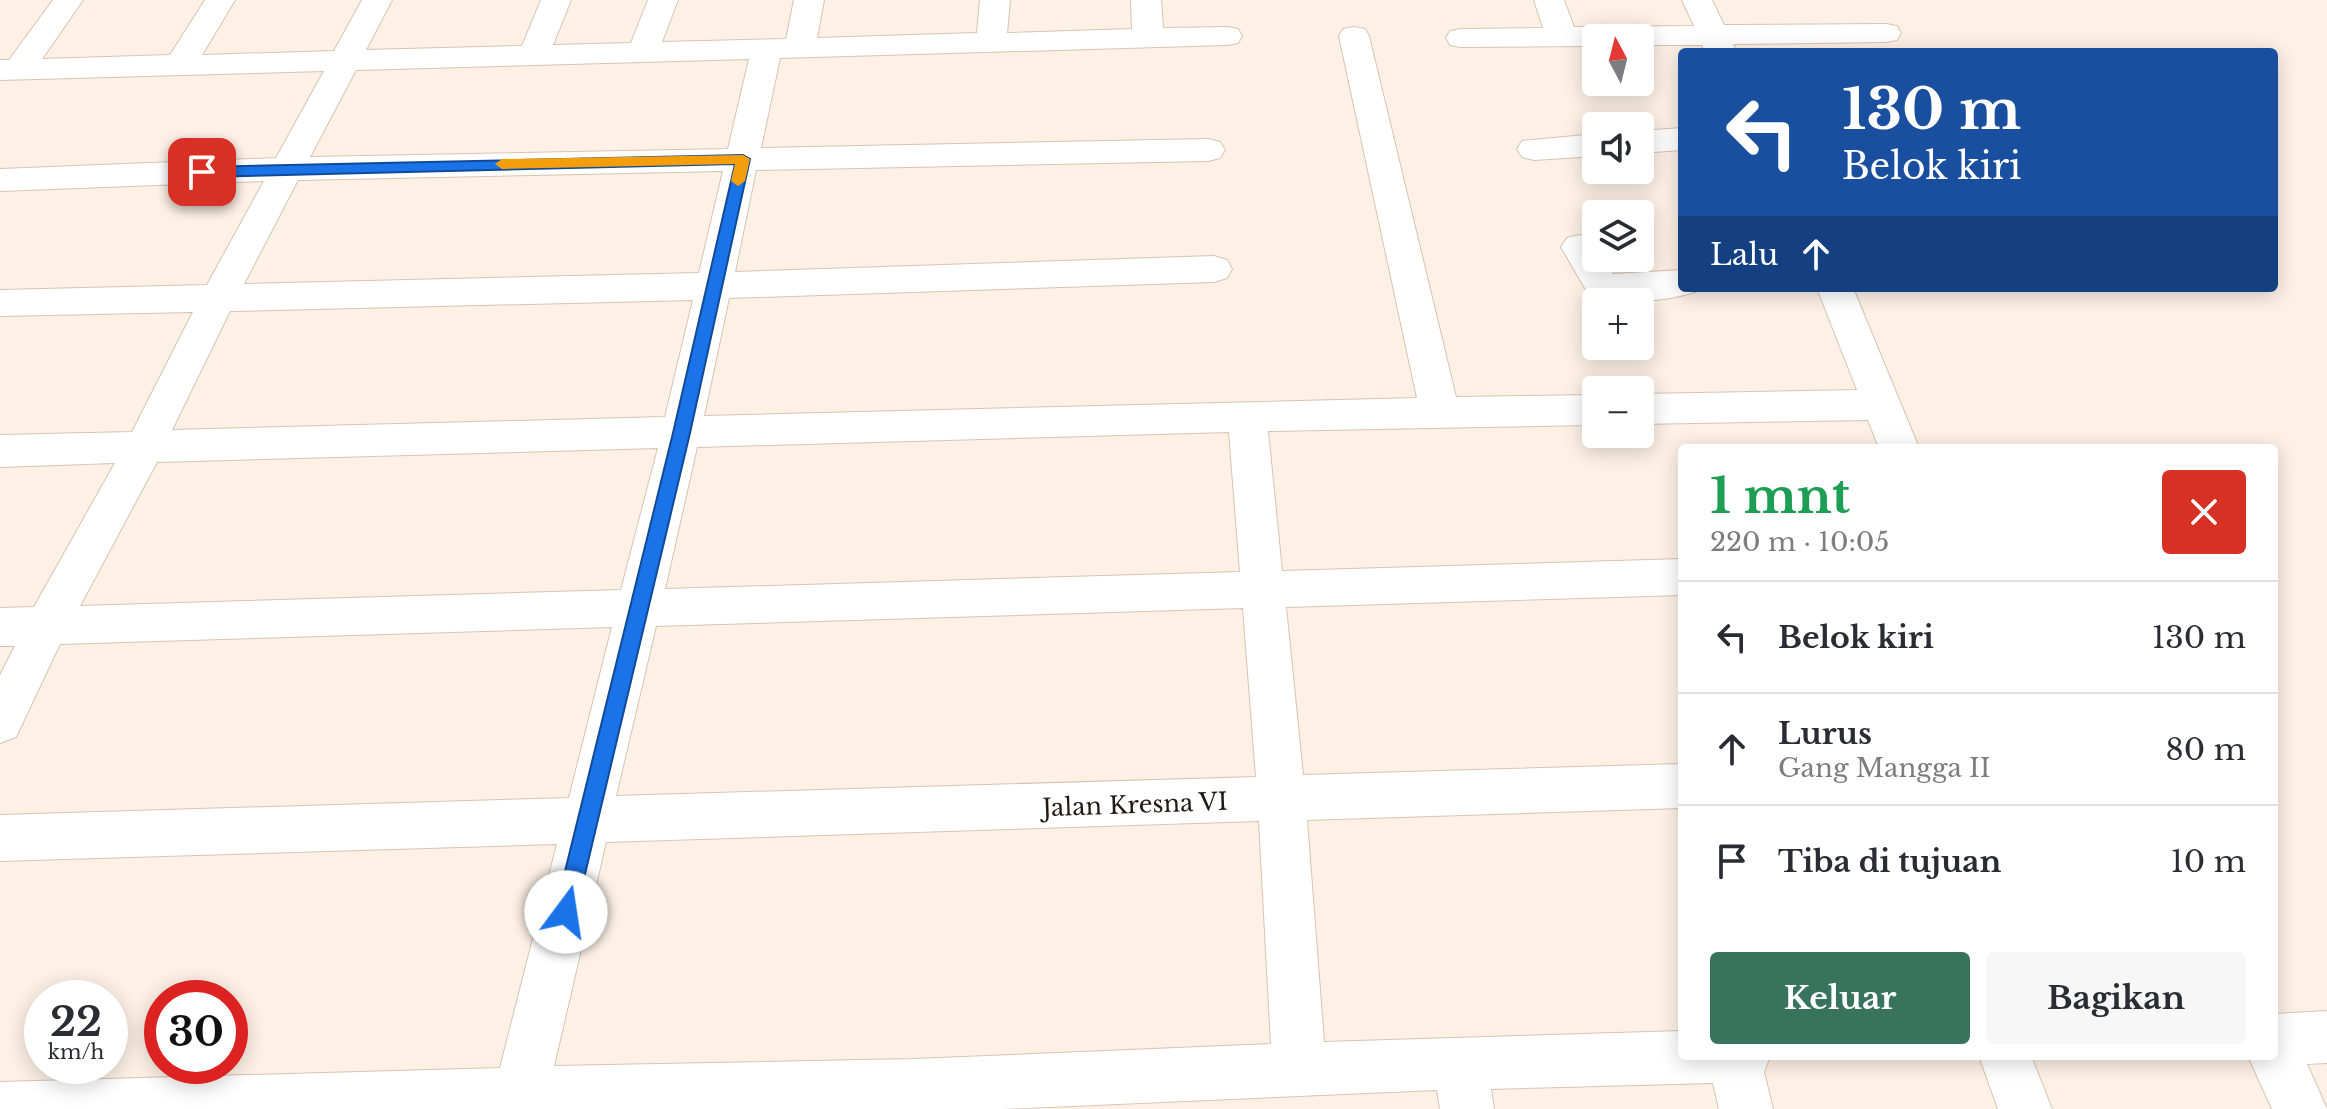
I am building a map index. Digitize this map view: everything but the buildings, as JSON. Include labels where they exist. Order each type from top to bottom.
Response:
[{"type":"street","points":[[9,70],[68,0]]},
{"type":"street","points":[[179,66],[220,0]]},
{"type":"street","points":[[0,722],[47,625],[144,449],[219,297],[377,0]]},
{"type":"street","points":[[534,55],[556,0]]},
{"type":"street","points":[[642,53],[663,0]]},
{"type":"street","points":[[520,1095],[589,821],[743,159],[783,48],[809,0]]},
{"type":"street","points":[[991,43],[995,0]]},
{"type":"street","points":[[1146,0],[1148,38]]},
{"type":"street","points":[[1549,0],[1562,37]]},
{"type":"street","points":[[1697,0],[1717,43]]},
{"type":"street","points":[[1461,38],[1562,37],[1717,43],[1886,33]]},
{"type":"street","points":[[9,70],[1227,36]]},
{"type":"street","points":[[1354,36],[1440,413]]},
{"type":"street","points":[[1654,141],[1678,139]]},
{"type":"street","points":[[1534,149],[1582,146]]},
{"type":"street","points":[[0,180],[288,169],[1208,150]]},
{"type":"street","points":[[1579,247],[1602,286],[1620,288],[1678,283]]},
{"type":"street","points":[[0,303],[712,286],[1214,269]]},
{"type":"street","points":[[1837,292],[1897,444]]},
{"type":"street","points":[[1654,409],[1881,405]]},
{"type":"street","points":[[0,451],[1247,416],[1582,410]]},
{"type":"street","points":[[1247,416],[1282,801],[1299,1070]]},
{"type":"street","points":[[0,627],[1264,592],[1678,577]]},
{"type":"street","name":"Jalan Kresna VI","points":[[0,838],[1282,801],[1678,786]]},
{"type":"street","points":[[2278,1040],[2327,1037]]},
{"type":"street","points":[[0,1109],[351,1105],[520,1095],[631,1099],[1177,1092],[1299,1070],[1464,1086],[1697,1060]]},
{"type":"street","points":[[1734,1060],[1746,1109]]},
{"type":"street","points":[[2007,1060],[2025,1109]]},
{"type":"street","points":[[2276,1060],[2300,1109]]},
{"type":"slow traffic","points":[[502,164],[743,159],[738,181]]},
{"type":"route","points":[[202,172],[743,159],[566,912]]}]
